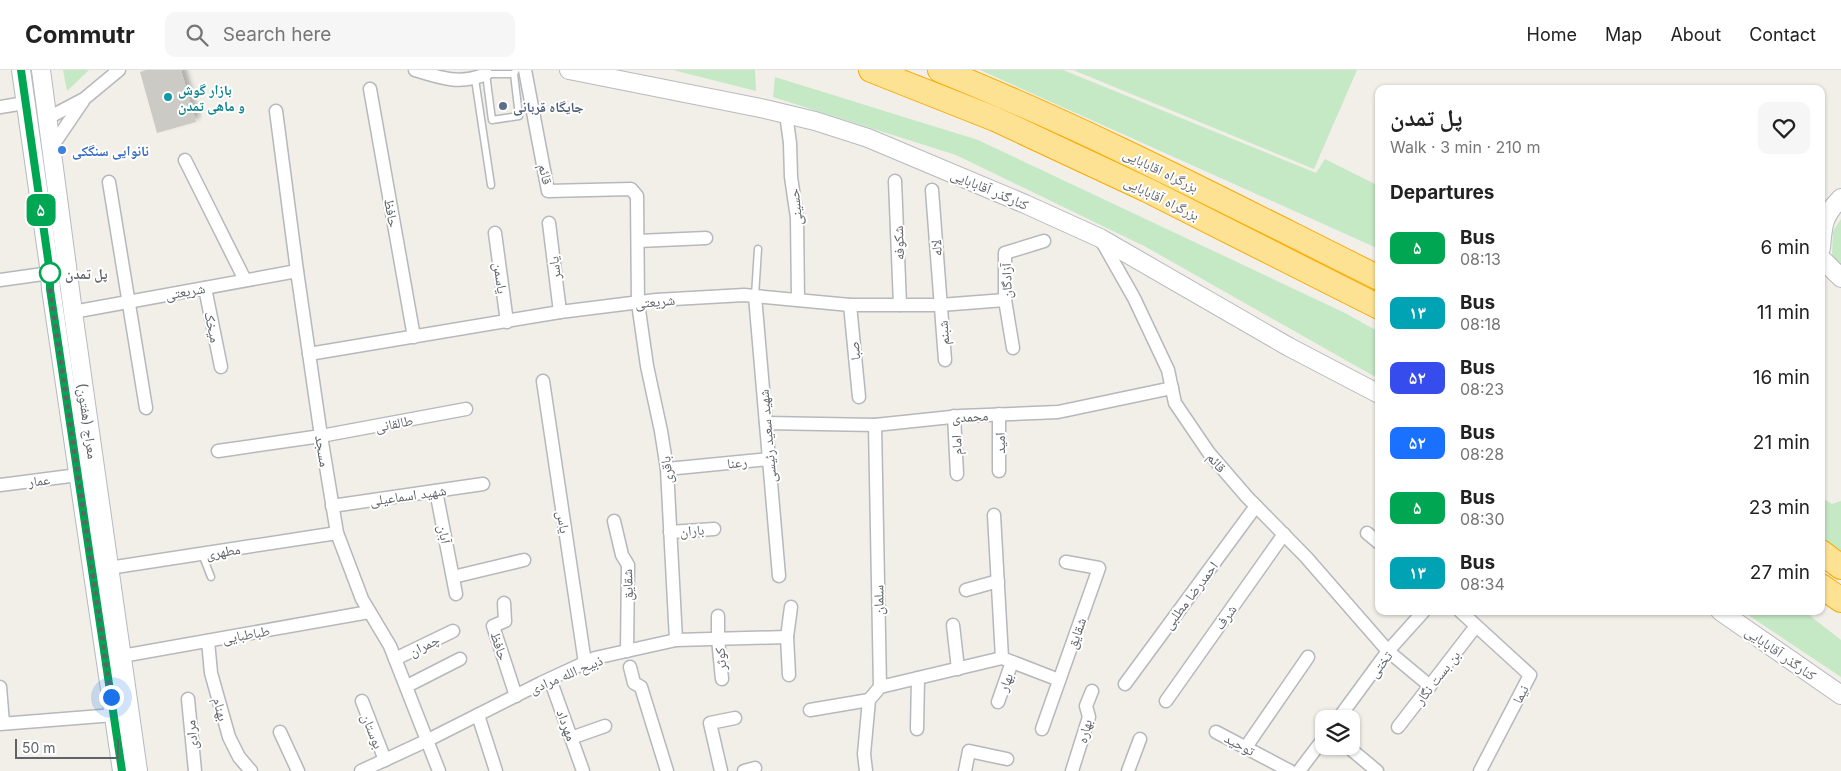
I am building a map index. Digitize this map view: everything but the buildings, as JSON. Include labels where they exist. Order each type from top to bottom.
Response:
[{"type":"highway","points":[[850,70],[941,98]]},
{"type":"highway","points":[[871,70],[941,98]]},
{"type":"highway","name":"بزرگراه اقابابایی","points":[[940,70],[998,93],[1158,168],[1375,276]]},
{"type":"highway","name":"بزرگراه آقابابایی","points":[[941,98],[995,119],[1147,190],[1375,305]]},
{"type":"highway","points":[[1825,555],[1841,567]]},
{"type":"highway","points":[[1825,589],[1841,600]]},
{"type":"main road","name":"معراج (هفتون)","points":[[21,70],[50,273],[50,289],[78,475],[122,656],[138,771]]},
{"type":"main road","name":"معراج (هفتون)","points":[[41,70],[73,312],[114,715],[122,771]]},
{"type":"main road","name":"کنارگذر آقابابایی","points":[[569,70],[786,114],[868,138],[1025,204],[1100,238],[1289,347],[1375,392]]},
{"type":"main road","points":[[612,70],[652,87]]},
{"type":"main road","points":[[958,70],[998,93]]},
{"type":"main road","points":[[1825,219],[1832,207],[1841,198]]},
{"type":"main road","points":[[1825,262],[1841,278]]},
{"type":"main road","name":"کنارگذر آقابابایی","points":[[1726,615],[1841,695]]},
{"type":"street","points":[[46,119],[84,99],[119,70]]},
{"type":"street","points":[[415,70],[458,80],[482,74]]},
{"type":"street","name":"قائم","points":[[518,71],[548,190],[631,189],[637,196],[638,241]]},
{"type":"street","name":"حافظ","points":[[370,89],[414,337]]},
{"type":"street","points":[[51,148],[84,99]]},
{"type":"street","points":[[0,107],[25,103]]},
{"type":"street","name":"مسجد","points":[[276,111],[309,354],[337,532],[362,599],[390,646],[439,771]]},
{"type":"street","name":"حسینی","points":[[786,114],[790,143],[791,178],[797,218],[798,300]]},
{"type":"street","points":[[185,160],[245,280]]},
{"type":"street","name":"شکوفه","points":[[896,181],[900,305]]},
{"type":"street","points":[[109,182],[146,408]]},
{"type":"street","name":"لاله","points":[[932,190],[940,306]]},
{"type":"street","name":"یاسر","points":[[549,223],[560,312]]},
{"type":"street","name":"یاسمن","points":[[495,233],[507,322]]},
{"type":"street","points":[[638,303],[638,241],[706,238]]},
{"type":"street","name":"قائم","points":[[1100,238],[1134,298],[1168,370],[1175,403],[1209,453],[1256,506],[1306,556],[1388,652],[1430,686]]},
{"type":"street","name":"آزادگان","points":[[1013,348],[1005,300],[1005,253],[1044,241]]},
{"type":"street","name":"شریعتی","points":[[73,312],[297,271]]},
{"type":"street","points":[[0,280],[50,273]]},
{"type":"street","name":"میخک","points":[[205,288],[221,367]]},
{"type":"street","name":"شریعتی","points":[[309,354],[560,312],[638,303],[744,295],[850,305],[940,306],[1005,300]]},
{"type":"street","name":"شهید سعید رئیسی","points":[[755,296],[779,576]]},
{"type":"street","name":"باقری","points":[[638,303],[647,366],[667,469],[676,640]]},
{"type":"street","name":"صبا","points":[[850,305],[859,397]]},
{"type":"street","name":"شبنم","points":[[940,306],[945,360]]},
{"type":"street","name":"یاس","points":[[542,381],[585,663]]},
{"type":"street","name":"محمدی","points":[[766,423],[876,424],[954,416],[1058,412],[1172,388]]},
{"type":"street","name":"طالقانی","points":[[218,451],[321,436],[466,409]]},
{"type":"street","name":"امید","points":[[999,414],[999,471]]},
{"type":"street","name":"امام","points":[[954,416],[957,474]]},
{"type":"street","name":"سلمان","points":[[876,424],[880,687]]},
{"type":"street","name":"رعنا","points":[[667,469],[769,459]]},
{"type":"street","name":"عمار","points":[[0,485],[78,475]]},
{"type":"street","name":"شهید اسماعیلی","points":[[332,506],[483,484]]},
{"type":"street","name":"آبان","points":[[436,491],[456,594]]},
{"type":"street","name":"احمدرضا مطلبی","points":[[1125,684],[1256,506]]},
{"type":"street","points":[[994,514],[998,581],[1007,660]]},
{"type":"street","name":"شقایق","points":[[614,521],[622,555],[628,565],[628,651]]},
{"type":"street","name":"باران","points":[[670,532],[714,529]]},
{"type":"street","name":"مطهری","points":[[100,570],[337,532]]},
{"type":"street","points":[[1367,533],[1375,540]]},
{"type":"street","name":"شرف","points":[[1166,701],[1284,534]]},
{"type":"street","points":[[453,577],[524,560]]},
{"type":"street","name":"شقایق","points":[[1042,729],[1099,568],[1066,562]]},
{"type":"street","points":[[966,590],[998,581]]},
{"type":"street","name":"حافظ","points":[[504,603],[505,621],[493,626],[516,696]]},
{"type":"street","points":[[789,675],[787,637],[791,607]]},
{"type":"street","name":"طباطبایی","points":[[122,656],[369,612]]},
{"type":"street","name":"تختی","points":[[1345,710],[1388,652],[1420,615]]},
{"type":"street","name":"نیما","points":[[1464,615],[1530,675],[1480,771]]},
{"type":"street","name":"کوثر","points":[[718,616],[722,679]]},
{"type":"street","points":[[953,625],[958,669]]},
{"type":"street","name":"بن بست نگار","points":[[1398,727],[1476,626]]},
{"type":"street","name":"چمران","points":[[395,659],[453,631]]},
{"type":"street","name":"ذبیح الله مرادی","points":[[361,771],[595,658],[676,640],[787,637]]},
{"type":"street","name":"بهنام","points":[[208,641],[211,673],[229,737],[239,757],[251,771]]},
{"type":"street","points":[[1246,748],[1308,657]]},
{"type":"street","points":[[407,686],[460,660]]},
{"type":"street","points":[[866,771],[864,754],[869,700],[880,687],[1007,660],[1059,680]]},
{"type":"street","name":"بهار","points":[[998,702],[1007,660]]},
{"type":"street","points":[[630,667],[634,683],[641,687],[667,771]]},
{"type":"street","points":[[917,729],[918,678]]},
{"type":"street","name":"مهرداد","points":[[550,679],[583,771]]},
{"type":"street","points":[[0,686],[2,724],[114,715]]},
{"type":"street","name":"بهاره","points":[[1072,771],[1089,717],[1086,706],[1092,691]]},
{"type":"street","name":"مرادی","points":[[188,698],[195,771]]},
{"type":"street","points":[[810,710],[869,700]]},
{"type":"street","name":"بوستان","points":[[362,701],[385,760]]},
{"type":"street","points":[[478,715],[496,771]]},
{"type":"street","points":[[721,771],[710,723],[735,718]]},
{"type":"street","points":[[572,738],[605,726]]},
{"type":"street","points":[[280,732],[298,771]]},
{"type":"street","name":"توحید","points":[[1216,732],[1290,771]]},
{"type":"street","points":[[1128,771],[1140,739]]},
{"type":"street","points":[[1299,771],[1315,750]]},
{"type":"street","points":[[965,771],[969,751],[1006,760]]},
{"type":"street","points":[[1358,755],[1377,771]]},
{"type":"lane","points":[[518,71],[519,116],[492,120],[482,74],[518,71]]},
{"type":"lane","points":[[482,74],[491,185]]},
{"type":"lane","points":[[755,296],[758,249]]},
{"type":"lane","points":[[202,554],[211,577]]},
{"type":"green space","points":[[63,70],[89,70],[67,91]]},
{"type":"green space","points":[[673,70],[755,70],[756,91]]},
{"type":"green space","points":[[980,70],[1063,70],[1316,173],[1325,159],[1375,184],[1375,247]]},
{"type":"green space","points":[[1073,70],[1357,70],[1314,169]]},
{"type":"green space","points":[[775,77],[978,140],[1345,313],[1375,330],[1375,377],[1146,247],[956,155],[773,97]]},
{"type":"green space","points":[[1841,219],[1841,266],[1832,257],[1833,231]]},
{"type":"green space","points":[[1825,500],[1832,504],[1841,501],[1841,556],[1825,545]]},
{"type":"green space","points":[[1748,615],[1809,615],[1841,640],[1841,677]]},
{"type":"bus line","name":"۵","points":[[21,70],[50,273],[50,289],[122,771]]},
{"type":"place","name":"بازار گوش و ماهی تمدن","points":[[168,97]]},
{"type":"place","name":"جایگاه قربانی","points":[[503,106]]},
{"type":"place","name":"نانوایی سنگکی","points":[[62,150]]},
{"type":"place","name":"پل تمدن","points":[[50,273]]},
{"type":"route","points":[[50,273],[50,289],[111,697]]}]
